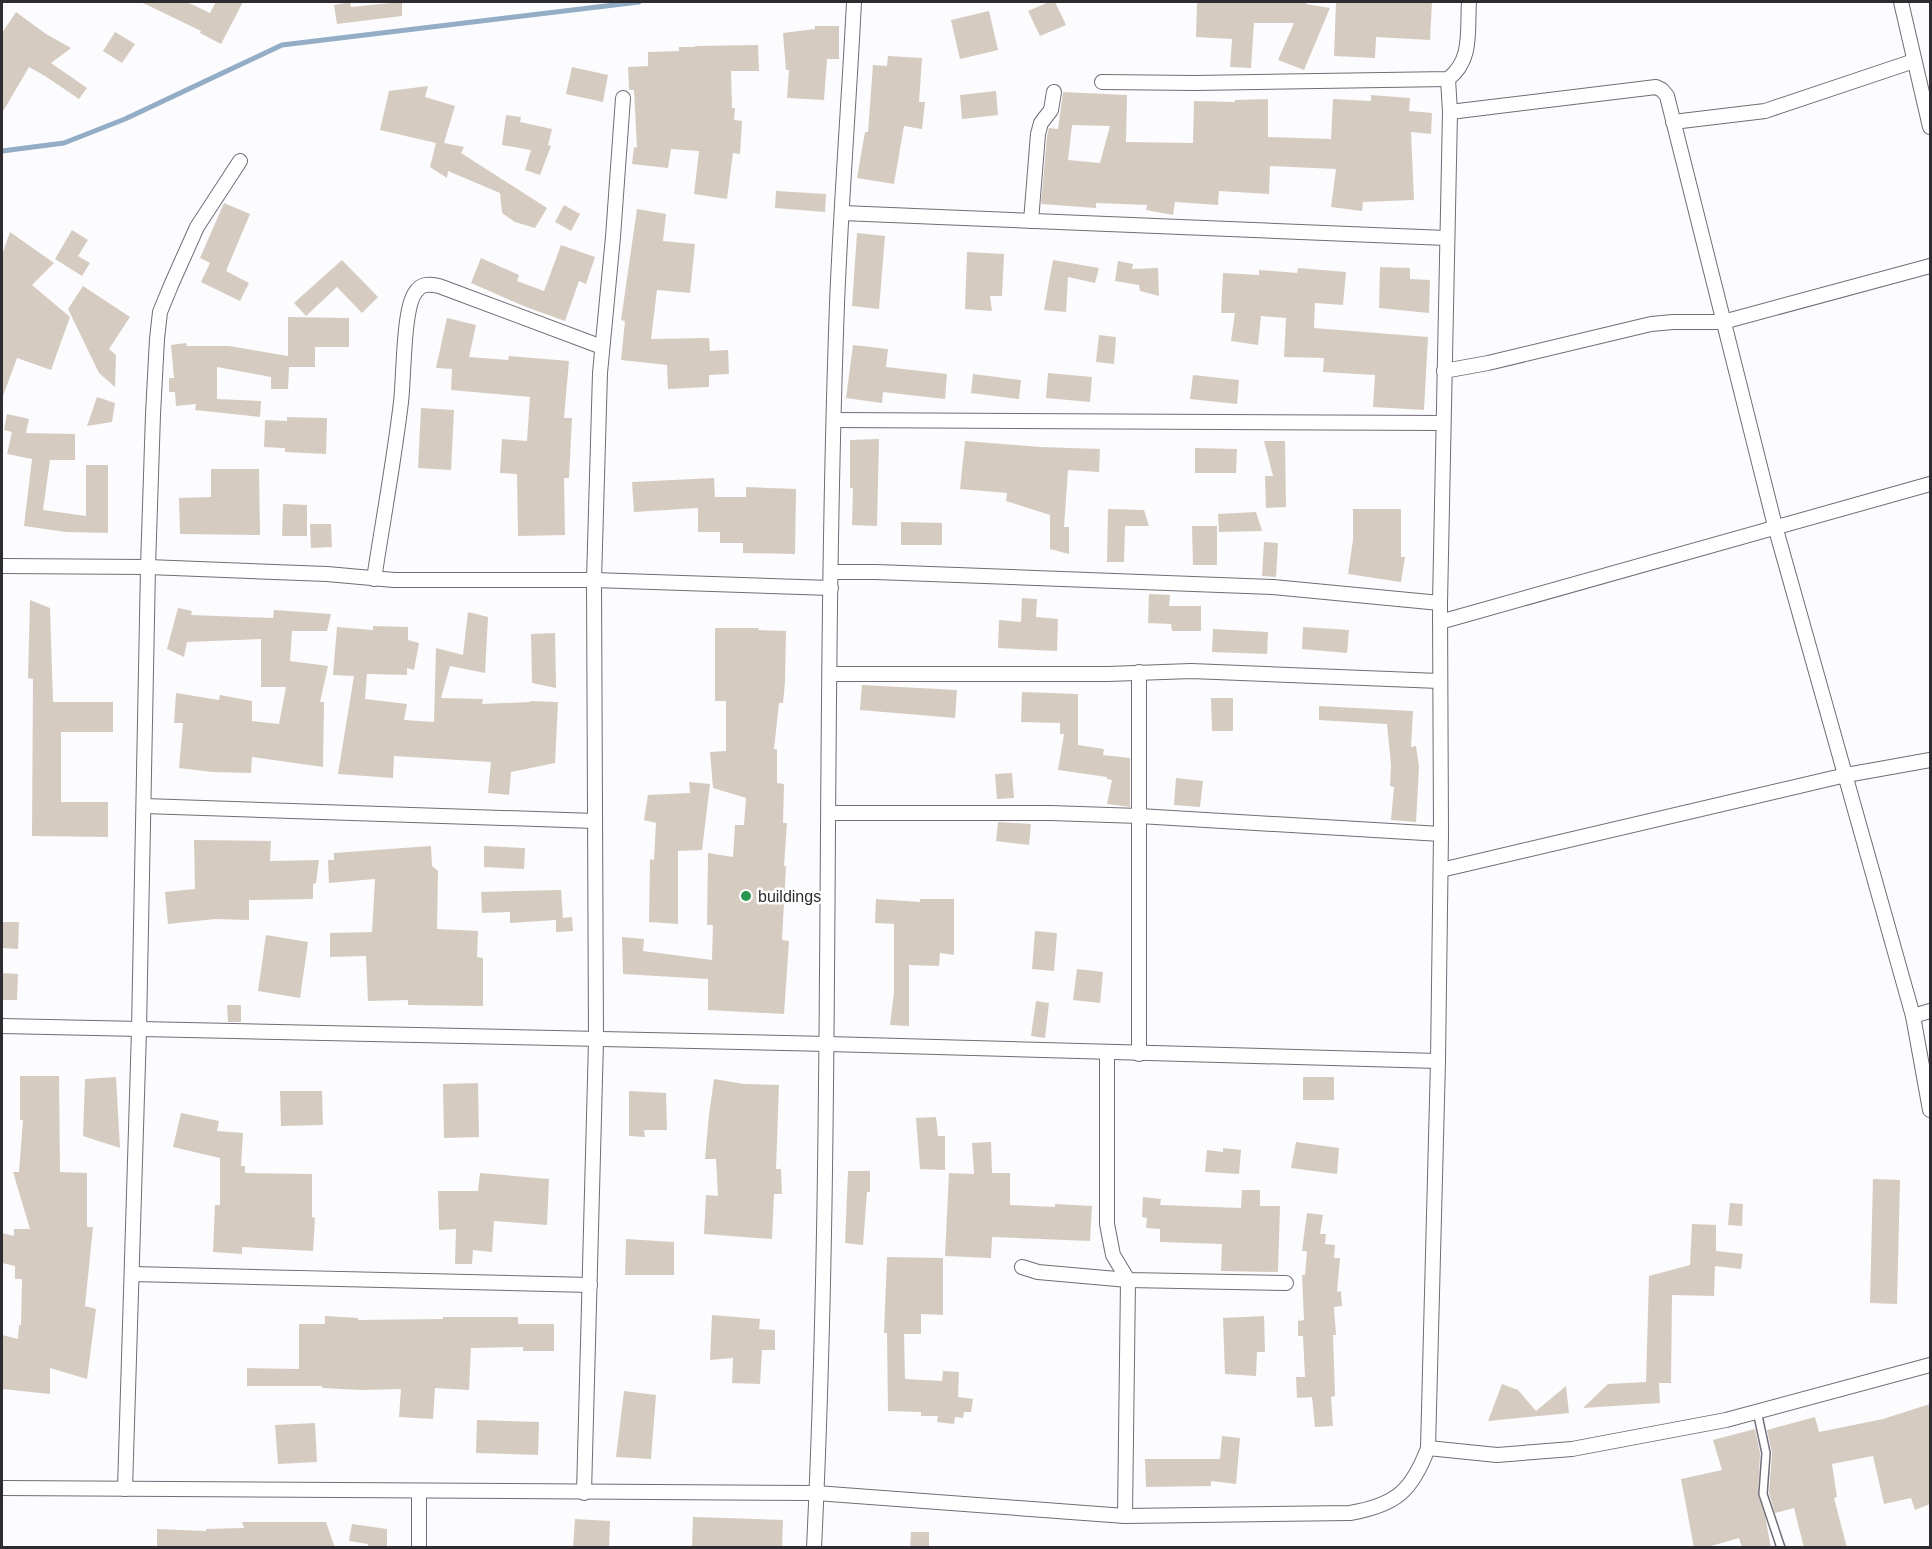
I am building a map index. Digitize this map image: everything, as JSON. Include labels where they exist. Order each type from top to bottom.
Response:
[{"type":"street","points":[[814,1548],[828,1044],[831,588],[837,304],[854,2]]},
{"type":"street","points":[[1102,82],[1448,79],[1458,71],[1465,58],[1469,2]]},
{"type":"street","points":[[1901,2],[1930,127]]},
{"type":"street","points":[[1672,122],[1756,114],[1914,61]]},
{"type":"street","points":[[2,1488],[816,1493],[1125,1516],[1350,1513],[1372,1509],[1390,1502],[1410,1484],[1420,1472],[1428,1448],[1441,870],[1439,681],[1450,112],[1448,79]]},
{"type":"street","points":[[1450,112],[1656,87],[1667,96],[1775,526],[1913,1016],[1930,1110]]},
{"type":"street","points":[[1031,221],[1038,134],[1041,123],[1051,110],[1054,92]]},
{"type":"street","points":[[585,1492],[596,1041],[594,580],[602,347],[623,98]]},
{"type":"street","points":[[125,1489],[139,1030],[148,567],[153,414],[160,312],[171,282],[197,227],[240,161]]},
{"type":"street","points":[[842,213],[1446,238]]},
{"type":"street","points":[[1444,371],[1488,363],[1651,324],[1723,322],[1930,266]]},
{"type":"street","points":[[375,579],[401,402],[408,312],[414,294],[420,286],[428,284],[439,286],[602,347]]},
{"type":"street","points":[[835,420],[1443,423]]},
{"type":"street","points":[[1440,622],[1930,484]]},
{"type":"street","points":[[2,566],[148,567],[327,574],[375,579],[594,580],[831,588]]},
{"type":"street","points":[[832,572],[1273,587],[1440,603]]},
{"type":"street","points":[[831,674],[1108,675],[1191,671],[1439,681]]},
{"type":"street","points":[[1139,672],[1139,1054]]},
{"type":"street","points":[[1441,870],[1846,775],[1930,760]]},
{"type":"street","points":[[144,806],[595,821]]},
{"type":"street","points":[[830,813],[1050,813],[1139,816],[1441,834]]},
{"type":"street","points":[[1913,1016],[1930,1011]]},
{"type":"street","points":[[2,1026],[596,1041],[828,1044],[1438,1061]]},
{"type":"street","points":[[1107,1053],[1107,1224],[1113,1255],[1128,1280],[1125,1516]]},
{"type":"street","points":[[1022,1267],[1038,1272],[1128,1280],[1286,1283]]},
{"type":"street","points":[[132,1274],[590,1285]]},
{"type":"street","points":[[1428,1448],[1497,1455],[1572,1449],[1726,1420],[1930,1365]]},
{"type":"street","points":[[418,1491],[419,1548]]},
{"type":"lane","points":[[1757,1411],[1766,1454],[1763,1494],[1782,1548]]},
{"type":"building","points":[[141,2],[187,2],[210,13],[216,2],[243,2],[221,44],[200,33],[201,31]]},
{"type":"building","points":[[350,2],[351,7],[402,2],[402,16],[337,24],[334,5]]},
{"type":"building","points":[[1049,2],[1055,2],[1066,25],[1040,36],[1028,11]]},
{"type":"building","points":[[1197,2],[1306,2],[1306,4],[1330,8],[1304,70],[1278,60],[1294,23],[1254,23],[1251,68],[1230,67],[1232,39],[1196,37]]},
{"type":"building","points":[[1336,2],[1432,2],[1430,40],[1376,37],[1375,58],[1334,56]]},
{"type":"building","points":[[989,11],[998,50],[960,59],[951,20]]},
{"type":"building","points":[[16,12],[46,34],[71,48],[51,63],[87,88],[79,99],[29,67],[2,113],[2,33]]},
{"type":"building","points":[[815,26],[839,26],[839,59],[827,59],[824,100],[787,98],[789,70],[786,70],[783,33],[815,29]]},
{"type":"building","points":[[115,32],[135,44],[122,63],[103,51]]},
{"type":"building","points":[[758,45],[759,71],[731,71],[734,120],[742,121],[740,154],[733,153],[727,199],[694,194],[699,151],[671,149],[668,168],[632,164],[634,147],[637,148],[634,90],[629,90],[628,67],[648,66],[648,52],[679,51],[679,47]]},
{"type":"building","points":[[888,56],[922,58],[919,102],[925,102],[922,129],[904,126],[894,184],[857,178],[865,132],[868,132],[873,65],[887,66]]},
{"type":"building","points":[[572,67],[608,75],[603,102],[566,94]]},
{"type":"building","points":[[428,86],[425,97],[455,106],[444,143],[464,147],[461,153],[547,208],[535,228],[515,222],[502,213],[500,193],[448,171],[447,178],[430,167],[436,143],[380,130],[389,91]]},
{"type":"building","points":[[996,91],[998,115],[962,119],[960,95]]},
{"type":"building","points":[[1063,92],[1127,95],[1126,142],[1193,143],[1194,101],[1235,102],[1235,100],[1268,99],[1268,137],[1331,139],[1333,99],[1371,101],[1371,95],[1410,98],[1409,111],[1432,113],[1431,134],[1411,132],[1414,200],[1363,202],[1362,211],[1331,207],[1336,169],[1270,166],[1269,194],[1219,191],[1218,205],[1175,202],[1173,215],[1146,210],[1147,205],[1096,203],[1096,208],[1041,204],[1047,136],[1049,128],[1058,129]],"holes":[[[1072,125],[1110,126],[1100,163],[1068,160]]]},
{"type":"building","points":[[506,115],[521,117],[520,122],[552,129],[548,145],[551,146],[540,175],[525,170],[531,150],[502,145]]},
{"type":"building","points":[[776,191],[826,194],[825,212],[775,208]]},
{"type":"building","points":[[224,203],[250,214],[226,271],[249,283],[240,301],[201,282],[210,263],[200,258]]},
{"type":"building","points":[[564,205],[580,214],[571,231],[555,222]]},
{"type":"building","points":[[637,209],[666,214],[663,241],[695,244],[690,293],[657,290],[651,339],[709,338],[710,351],[728,350],[729,374],[709,375],[709,387],[668,389],[667,365],[621,360],[625,321],[621,320]]},
{"type":"building","points":[[72,230],[88,240],[78,256],[90,263],[82,276],[55,259]]},
{"type":"building","points":[[10,232],[54,263],[32,285],[70,317],[51,370],[17,358],[2,396],[2,255]]},
{"type":"building","points":[[857,233],[885,236],[879,309],[852,306]]},
{"type":"building","points":[[561,245],[595,257],[586,284],[579,281],[565,321],[471,283],[481,258],[519,275],[517,281],[544,291]]},
{"type":"building","points":[[967,252],[1004,254],[1002,296],[990,296],[992,311],[965,309]]},
{"type":"building","points":[[342,260],[378,297],[362,313],[337,287],[306,316],[294,303]]},
{"type":"building","points":[[1053,260],[1099,268],[1095,283],[1068,277],[1066,312],[1044,310]]},
{"type":"building","points":[[1118,261],[1133,264],[1132,269],[1158,268],[1159,296],[1140,291],[1139,285],[1115,281]]},
{"type":"building","points":[[1380,267],[1410,268],[1410,279],[1430,280],[1429,313],[1379,308]]},
{"type":"building","points":[[1298,268],[1346,272],[1343,305],[1315,303],[1314,328],[1428,337],[1424,410],[1373,407],[1375,375],[1323,372],[1324,358],[1284,357],[1286,318],[1261,316],[1258,345],[1231,341],[1235,313],[1221,313],[1223,273],[1259,275],[1259,270],[1297,273]]},
{"type":"building","points":[[83,286],[130,317],[109,349],[116,355],[115,387],[99,373],[68,309]]},
{"type":"building","points":[[288,317],[349,318],[349,347],[315,347],[315,367],[289,367],[288,389],[271,389],[271,377],[217,367],[217,399],[261,401],[260,417],[195,410],[196,404],[176,406],[175,392],[169,392],[169,378],[174,378],[171,345],[186,343],[187,346],[229,346],[288,356]]},
{"type":"building","points":[[447,318],[476,325],[469,357],[508,360],[509,356],[569,361],[564,418],[572,418],[569,478],[564,478],[565,535],[518,536],[517,474],[500,473],[502,439],[527,441],[530,397],[451,390],[452,369],[436,368]]},
{"type":"building","points":[[1099,335],[1116,337],[1114,364],[1096,362]]},
{"type":"building","points":[[853,345],[888,349],[886,367],[947,374],[945,399],[883,392],[882,403],[846,398]]},
{"type":"building","points":[[1048,373],[1092,377],[1090,402],[1046,398]]},
{"type":"building","points":[[973,374],[1021,380],[1019,399],[971,393]]},
{"type":"building","points":[[1193,375],[1239,380],[1237,404],[1190,399]]},
{"type":"building","points":[[97,397],[115,403],[112,422],[87,426]]},
{"type":"building","points":[[421,408],[454,410],[451,470],[418,468]]},
{"type":"building","points":[[7,414],[29,419],[26,433],[75,434],[75,460],[50,460],[43,510],[86,516],[86,465],[108,465],[108,533],[66,532],[24,526],[32,459],[7,454],[12,432],[4,430]]},
{"type":"building","points":[[287,417],[327,418],[326,454],[285,452],[285,448],[264,447],[265,420],[287,421]]},
{"type":"building","points":[[879,439],[877,526],[852,525],[853,488],[850,488],[850,440]]},
{"type":"building","points":[[965,441],[1100,449],[1099,472],[1068,470],[1064,527],[1069,527],[1069,554],[1050,549],[1050,515],[1006,501],[1007,493],[960,489]]},
{"type":"building","points":[[1264,441],[1285,441],[1286,507],[1266,508],[1265,476],[1273,476]]},
{"type":"building","points":[[1195,448],[1237,449],[1236,473],[1195,473]]},
{"type":"building","points":[[211,469],[259,469],[260,535],[180,534],[179,498],[211,497]]},
{"type":"building","points":[[714,478],[715,497],[746,497],[746,487],[796,489],[795,554],[743,553],[743,543],[720,543],[720,532],[698,532],[698,508],[634,512],[632,482]]},
{"type":"building","points":[[283,504],[307,505],[307,536],[282,536]]},
{"type":"building","points":[[1108,509],[1144,510],[1149,526],[1125,526],[1124,562],[1107,562]]},
{"type":"building","points":[[1353,509],[1401,509],[1401,557],[1405,557],[1401,582],[1348,574],[1353,540]]},
{"type":"building","points":[[1256,512],[1262,531],[1219,532],[1218,514]]},
{"type":"building","points":[[901,522],[942,523],[942,545],[901,545]]},
{"type":"building","points":[[310,524],[331,524],[332,547],[311,548]]},
{"type":"building","points":[[1192,526],[1217,526],[1217,565],[1193,565]]},
{"type":"building","points":[[1264,542],[1278,543],[1276,577],[1262,576]]},
{"type":"building","points":[[1149,594],[1170,595],[1169,606],[1201,606],[1201,631],[1172,631],[1171,624],[1148,623]]},
{"type":"building","points":[[1022,598],[1037,599],[1036,617],[1058,619],[1057,651],[998,648],[999,620],[1021,622]]},
{"type":"building","points":[[30,600],[50,608],[53,702],[113,702],[113,732],[61,732],[61,802],[108,802],[108,837],[32,836],[33,679],[28,678]]},
{"type":"building","points":[[178,608],[192,611],[191,615],[273,618],[274,610],[331,614],[327,631],[292,631],[290,661],[328,666],[320,702],[324,702],[323,767],[252,757],[251,773],[179,768],[183,723],[174,723],[176,693],[219,700],[220,695],[252,701],[252,721],[279,724],[286,687],[261,687],[261,639],[187,642],[184,657],[167,649]]},
{"type":"building","points":[[468,612],[488,617],[485,673],[450,666],[441,698],[483,699],[482,704],[558,702],[555,763],[511,772],[509,795],[488,793],[491,762],[394,756],[393,778],[338,774],[354,676],[333,675],[337,627],[373,630],[373,626],[408,627],[408,640],[419,643],[414,670],[407,668],[407,675],[367,674],[365,699],[407,704],[404,720],[434,722],[436,648],[463,655]]},
{"type":"building","points":[[1303,627],[1349,630],[1347,653],[1302,649]]},
{"type":"building","points":[[715,628],[759,628],[758,630],[786,631],[783,703],[779,703],[774,749],[777,749],[777,783],[784,784],[783,823],[787,823],[782,940],[789,941],[784,1014],[708,1010],[708,979],[623,974],[622,937],[644,939],[643,951],[712,960],[713,925],[707,925],[708,853],[733,857],[735,825],[744,825],[746,798],[713,788],[710,752],[726,751],[726,701],[715,701]]},
{"type":"building","points":[[1213,629],[1268,632],[1267,654],[1212,652]]},
{"type":"building","points":[[555,633],[556,688],[532,683],[531,634]]},
{"type":"building","points":[[862,685],[957,690],[955,718],[860,710]]},
{"type":"building","points":[[1022,692],[1078,694],[1078,745],[1104,749],[1103,755],[1130,758],[1130,807],[1107,804],[1112,780],[1107,777],[1058,770],[1064,734],[1060,734],[1060,723],[1021,722]]},
{"type":"building","points":[[1211,698],[1233,698],[1233,731],[1212,731]]},
{"type":"building","points":[[1319,706],[1413,711],[1411,747],[1416,746],[1419,767],[1416,822],[1391,820],[1394,787],[1390,786],[1391,765],[1387,724],[1319,720]]},
{"type":"building","points":[[1012,773],[1014,798],[997,799],[995,774]]},
{"type":"building","points":[[1176,778],[1203,781],[1200,807],[1174,805]]},
{"type":"building","points":[[689,782],[710,784],[702,850],[678,851],[678,924],[649,922],[650,859],[654,860],[656,823],[644,820],[648,795],[690,793]]},
{"type":"building","points":[[998,822],[1031,824],[1029,845],[996,841]]},
{"type":"building","points":[[194,840],[271,841],[270,861],[319,860],[316,883],[313,884],[313,899],[249,900],[249,920],[215,919],[168,924],[165,892],[195,889]]},
{"type":"building","points":[[431,846],[432,866],[438,871],[437,929],[478,931],[477,957],[483,958],[483,1006],[408,1005],[408,1000],[368,1001],[366,956],[330,957],[330,933],[372,932],[375,879],[329,883],[328,860],[334,860],[334,853]]},
{"type":"building","points":[[484,846],[525,848],[524,869],[484,867]]},
{"type":"building","points":[[561,890],[563,918],[572,917],[573,931],[556,932],[556,920],[510,923],[510,912],[482,913],[481,892]]},
{"type":"building","points":[[876,899],[920,902],[920,899],[954,899],[954,955],[940,953],[939,966],[909,965],[909,1026],[890,1025],[894,992],[894,924],[875,923]]},
{"type":"building","points":[[2,922],[19,922],[18,949],[2,948]]},
{"type":"building","points":[[1035,931],[1057,933],[1054,971],[1032,969]]},
{"type":"building","points":[[266,935],[308,942],[300,998],[258,991]]},
{"type":"building","points":[[1077,969],[1103,972],[1100,1003],[1073,1000]]},
{"type":"building","points":[[2,973],[18,974],[17,1000],[2,1000]]},
{"type":"building","points":[[1036,1001],[1049,1003],[1045,1038],[1031,1036]]},
{"type":"building","points":[[227,1005],[241,1005],[241,1022],[228,1022]]},
{"type":"building","points":[[20,1076],[59,1076],[60,1172],[87,1173],[87,1227],[93,1227],[85,1306],[96,1309],[87,1379],[50,1368],[50,1394],[2,1389],[2,1335],[18,1339],[19,1325],[21,1325],[22,1279],[15,1279],[15,1266],[2,1263],[2,1233],[14,1236],[14,1229],[30,1229],[13,1172],[19,1172],[23,1120],[20,1120]]},
{"type":"building","points":[[116,1077],[120,1148],[83,1136],[85,1079]]},
{"type":"building","points":[[1303,1077],[1334,1077],[1334,1100],[1303,1100]]},
{"type":"building","points":[[714,1079],[744,1084],[779,1085],[776,1169],[781,1169],[782,1194],[774,1194],[772,1239],[704,1234],[706,1195],[718,1196],[716,1159],[705,1159]]},
{"type":"building","points":[[478,1083],[479,1137],[444,1138],[443,1084]]},
{"type":"building","points":[[280,1091],[322,1091],[323,1125],[281,1126]]},
{"type":"building","points":[[629,1091],[666,1093],[667,1130],[644,1130],[645,1137],[629,1136]]},
{"type":"building","points":[[181,1113],[219,1121],[217,1131],[243,1133],[241,1166],[245,1166],[245,1173],[312,1174],[312,1217],[315,1218],[313,1251],[242,1247],[242,1254],[213,1252],[215,1205],[220,1205],[220,1158],[173,1147]]},
{"type":"building","points":[[936,1117],[938,1136],[945,1136],[945,1170],[920,1169],[916,1118]]},
{"type":"building","points":[[991,1142],[992,1173],[1010,1173],[1010,1205],[1092,1206],[1090,1241],[992,1237],[991,1258],[945,1256],[949,1173],[974,1174],[972,1143]]},
{"type":"building","points":[[1296,1142],[1339,1148],[1337,1174],[1291,1168]]},
{"type":"building","points":[[1223,1148],[1241,1150],[1239,1174],[1205,1172],[1207,1150],[1223,1152]]},
{"type":"building","points":[[848,1171],[870,1171],[870,1192],[867,1192],[863,1245],[845,1243]]},
{"type":"building","points":[[480,1173],[549,1179],[547,1225],[494,1221],[492,1252],[473,1250],[472,1264],[455,1264],[456,1229],[439,1230],[438,1191],[478,1191]]},
{"type":"building","points":[[1873,1179],[1900,1180],[1897,1304],[1870,1303]]},
{"type":"building","points":[[1242,1190],[1260,1190],[1260,1206],[1280,1206],[1278,1272],[1221,1271],[1222,1244],[1160,1242],[1160,1229],[1146,1228],[1147,1218],[1142,1217],[1143,1197],[1161,1199],[1160,1205],[1241,1208]]},
{"type":"building","points":[[1730,1203],[1743,1204],[1742,1226],[1728,1225]]},
{"type":"building","points":[[1307,1213],[1323,1215],[1320,1234],[1326,1234],[1325,1244],[1335,1245],[1334,1258],[1340,1258],[1337,1292],[1341,1291],[1342,1306],[1334,1307],[1335,1396],[1331,1397],[1333,1426],[1315,1427],[1312,1397],[1297,1398],[1296,1377],[1305,1377],[1303,1336],[1298,1336],[1298,1321],[1304,1320],[1302,1275],[1305,1275],[1307,1251],[1302,1251]]},
{"type":"building","points":[[1692,1224],[1716,1225],[1716,1251],[1743,1254],[1741,1269],[1715,1266],[1714,1296],[1672,1295],[1671,1383],[1659,1383],[1660,1403],[1583,1408],[1608,1384],[1646,1382],[1649,1276],[1690,1265]]},
{"type":"building","points":[[626,1239],[674,1242],[674,1275],[625,1275]]},
{"type":"building","points":[[887,1257],[943,1258],[943,1315],[921,1314],[921,1334],[904,1334],[905,1379],[942,1381],[943,1371],[959,1372],[958,1397],[973,1399],[971,1412],[964,1412],[963,1418],[955,1417],[954,1424],[937,1422],[938,1416],[921,1416],[921,1412],[888,1411],[887,1333],[884,1333]]},
{"type":"building","points":[[712,1315],[760,1319],[759,1329],[775,1330],[775,1350],[762,1350],[760,1384],[732,1383],[733,1358],[710,1360]]},
{"type":"building","points":[[325,1316],[358,1318],[358,1320],[518,1317],[518,1324],[554,1324],[554,1351],[523,1351],[523,1347],[471,1348],[469,1390],[435,1388],[433,1419],[399,1417],[401,1389],[247,1386],[247,1368],[299,1369],[299,1324],[325,1324]]},
{"type":"building","points":[[1264,1316],[1265,1352],[1257,1352],[1256,1376],[1225,1374],[1223,1318]]},
{"type":"building","points":[[1502,1384],[1518,1390],[1536,1411],[1566,1386],[1569,1413],[1488,1421]]},
{"type":"building","points":[[624,1391],[656,1395],[651,1459],[616,1457]]},
{"type":"building","points":[[1930,1404],[1930,1504],[1915,1510],[1911,1498],[1884,1504],[1873,1456],[1832,1464],[1837,1497],[1834,1498],[1847,1548],[1804,1548],[1794,1508],[1775,1513],[1769,1493],[1772,1453],[1767,1430],[1815,1417],[1819,1432],[1883,1419]]},
{"type":"building","points":[[477,1420],[539,1422],[538,1455],[476,1453]]},
{"type":"building","points":[[315,1423],[317,1462],[278,1464],[275,1425]]},
{"type":"building","points":[[1755,1429],[1760,1453],[1758,1495],[1771,1548],[1742,1548],[1739,1538],[1704,1548],[1694,1548],[1681,1479],[1722,1470],[1713,1440]]},
{"type":"building","points":[[1222,1436],[1240,1438],[1236,1484],[1211,1481],[1211,1486],[1146,1487],[1145,1459],[1220,1459]]},
{"type":"building","points":[[693,1517],[783,1520],[782,1548],[692,1548]]},
{"type":"building","points":[[575,1519],[610,1521],[609,1548],[573,1548]]},
{"type":"building","points":[[242,1522],[326,1522],[335,1548],[157,1548],[157,1529],[206,1531],[206,1529],[244,1528]]},
{"type":"building","points":[[352,1524],[387,1529],[387,1548],[368,1548],[368,1544],[349,1541]]},
{"type":"building","points":[[911,1532],[929,1532],[929,1548],[910,1548]]},
{"type":"waterway","points":[[2,151],[64,143],[125,119],[282,45],[639,2]]},
{"type":"place","name":"buildings","points":[[746,896]]}]
